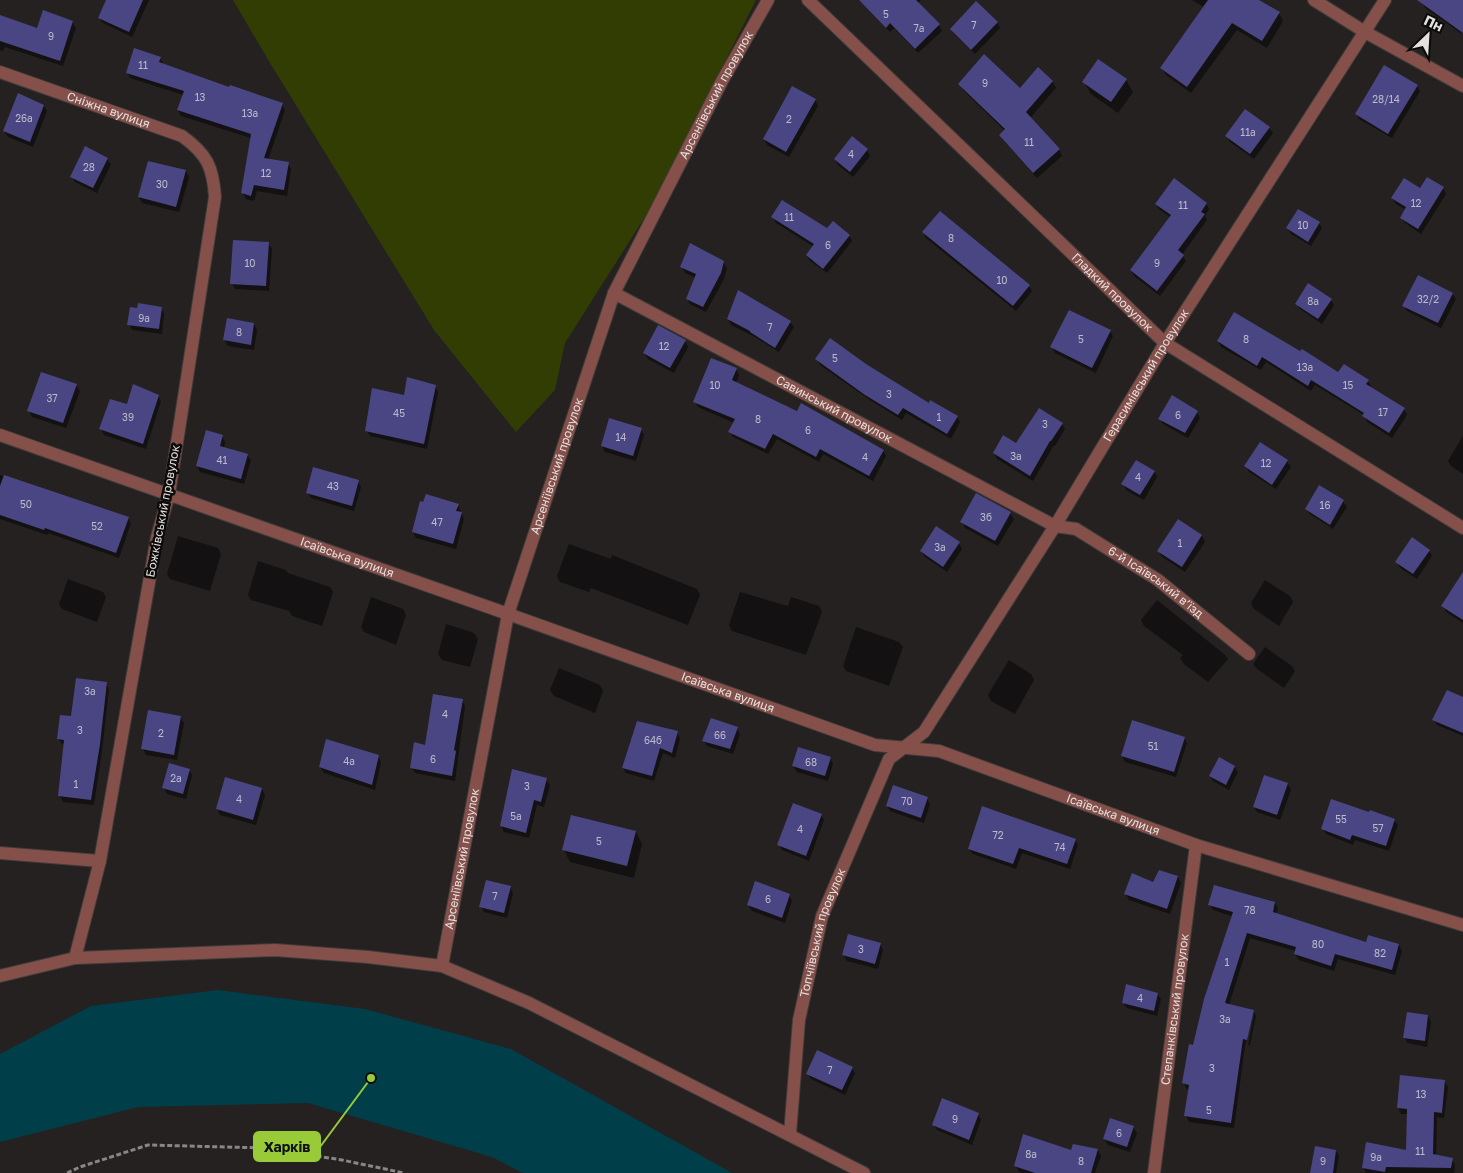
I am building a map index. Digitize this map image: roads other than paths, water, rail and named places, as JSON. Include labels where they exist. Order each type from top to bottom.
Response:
[{"type":"street","name":"Арсеніївський провулок","points":[[442,966],[508,614],[614,293],[722,81],[768,0]]},
{"type":"street","name":"Гладкий провулок","points":[[808,0],[1165,343],[1463,528]]},
{"type":"street","points":[[1314,0],[1365,32],[1463,86]]},
{"type":"street","name":"Герасимівський провулок","points":[[906,748],[924,732],[1055,526],[1165,343],[1385,0]]},
{"type":"street","name":"Сніжна вулиця","points":[[0,72],[182,136],[197,147],[208,162]]},
{"type":"street","name":"Божківський провулок","points":[[75,958],[100,860],[157,537],[169,494],[215,198],[214,179],[208,162]]},
{"type":"street","name":"Савинський провулок","points":[[614,293],[1055,526]]},
{"type":"street","name":"Ісаївська вулиця","points":[[0,435],[875,745],[939,751],[1196,845],[1463,925]]},
{"type":"street","name":"6-й Ісаївський в’їзд","points":[[1055,526],[1076,529],[1158,580],[1249,654]]},
{"type":"street","name":"Топчіївський провулок","points":[[790,1134],[799,1020],[822,916],[889,759],[906,748]]},
{"type":"street","name":"Степанківський провулок","points":[[1154,1173],[1196,845]]},
{"type":"street","points":[[0,853],[100,860]]},
{"type":"street","points":[[0,976],[75,958],[275,950],[368,957],[442,966],[529,1003],[864,1173]]},
{"type":"water","points":[[218,990],[365,1009],[511,1049],[732,1173],[523,1173],[492,1157],[308,1103],[138,1107],[0,1142],[0,1054],[91,1006]]},
{"type":"place","name":"Харків","points":[[371,1078]]}]
